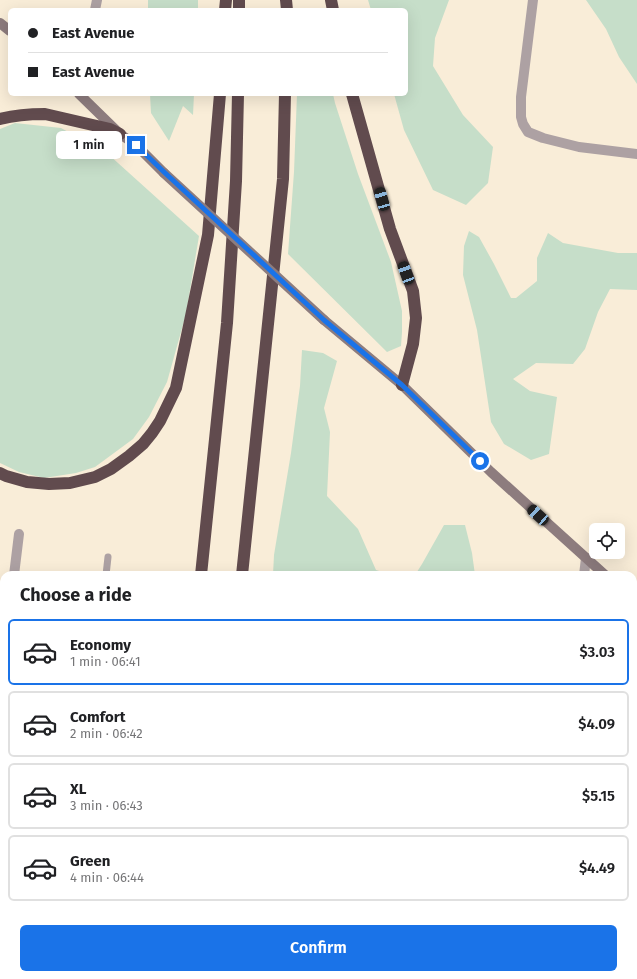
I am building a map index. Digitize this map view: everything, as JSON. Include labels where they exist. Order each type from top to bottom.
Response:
[{"type":"highway","points":[[0,473],[27,482],[49,484],[70,483],[95,477],[112,469],[143,444],[160,421],[176,388],[208,235],[220,96]]},
{"type":"highway","points":[[201,571],[227,323],[236,180],[238,96]]},
{"type":"highway","points":[[242,571],[283,179],[285,96]]},
{"type":"highway","points":[[353,96],[390,228],[413,291],[416,318],[413,344],[402,385]]},
{"type":"highway","points":[[0,119],[10,116],[45,114],[110,130],[120,134]]},
{"type":"main road","points":[[0,22],[8,30]]},
{"type":"main road","points":[[83,96],[120,134],[136,145],[324,320],[402,385],[491,472],[601,571]]},
{"type":"street","points":[[533,0],[521,97],[521,117],[528,132],[543,138],[578,147],[637,154]]},
{"type":"street","points":[[14,571],[19,534]]},
{"type":"street","points":[[584,571],[586,558]]},
{"type":"lane","points":[[106,571],[108,557]]},
{"type":"green space","points":[[148,0],[198,0],[198,8],[148,8]]},
{"type":"green space","points":[[368,0],[449,0],[435,38],[433,66],[463,115],[493,147],[488,183],[466,205],[433,190],[404,130],[395,96],[408,96],[408,8],[370,8]]},
{"type":"green space","points":[[586,0],[637,0],[637,84],[619,57],[606,29]]},
{"type":"green space","points":[[150,96],[194,96],[193,115],[183,106],[169,141],[151,113]]},
{"type":"green space","points":[[297,96],[333,96],[358,174],[391,262],[402,311],[401,346],[387,352],[288,254],[294,172]]},
{"type":"green space","points":[[15,123],[61,128],[108,154],[199,236],[186,314],[167,382],[149,417],[133,439],[95,467],[76,473],[44,478],[19,472],[0,463],[0,129]]},
{"type":"green space","points":[[469,231],[479,237],[511,298],[516,298],[537,281],[537,258],[548,233],[563,243],[618,253],[637,253],[637,290],[610,289],[598,312],[585,349],[573,364],[536,363],[513,379],[530,391],[557,397],[549,454],[531,460],[504,444],[491,422],[477,330],[463,275],[464,246]]},
{"type":"green space","points":[[302,350],[323,353],[337,361],[324,408],[330,432],[327,496],[358,529],[376,570],[379,571],[273,571],[274,555],[291,453],[300,386]]},
{"type":"green space","points":[[444,525],[465,525],[472,553],[474,571],[418,571]]},
{"type":"route","points":[[136,145],[324,320],[402,385],[480,461]]}]
